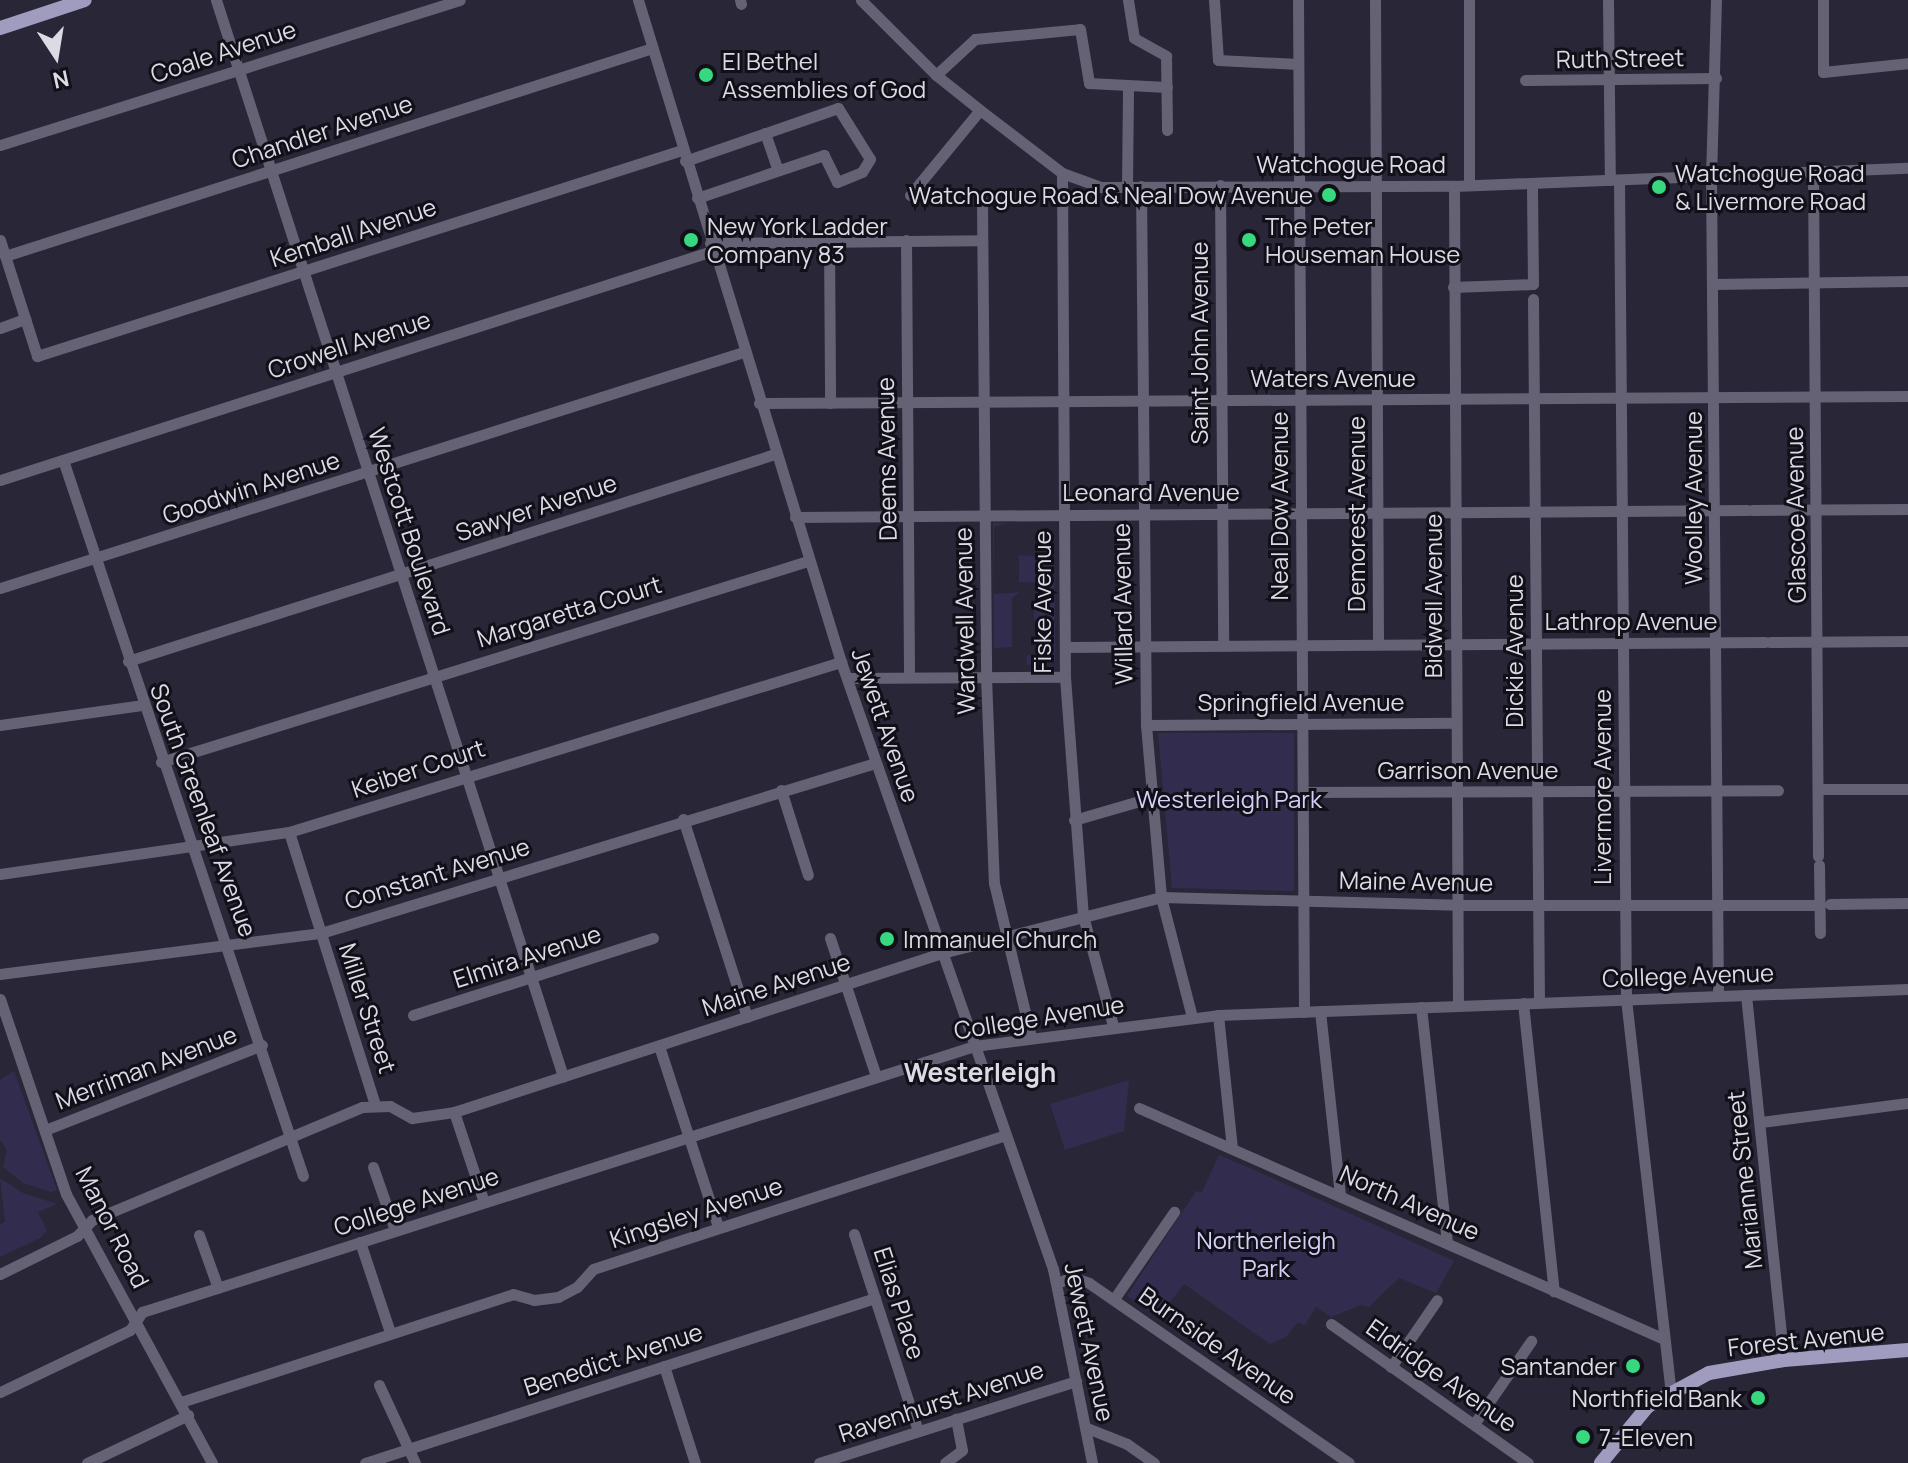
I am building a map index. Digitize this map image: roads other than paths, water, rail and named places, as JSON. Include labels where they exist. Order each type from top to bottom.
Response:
[{"type":"main road","points":[[0,28],[85,0]]},
{"type":"main road","name":"Forest Avenue","points":[[1601,1463],[1648,1406],[1709,1373],[1784,1360],[1908,1350]]},
{"type":"street","name":"Westcott Boulevard","points":[[216,0],[563,1076]]},
{"type":"street","name":"Coale Avenue","points":[[0,145],[460,0]]},
{"type":"street","name":"Jewett Avenue","points":[[638,0],[808,561],[875,763],[1057,1283],[1092,1463]]},
{"type":"street","name":"Watchogue Road","points":[[861,0],[936,75],[1062,173],[1087,184],[1454,186],[1908,168]]},
{"type":"street","points":[[1128,0],[1134,38],[1166,56],[1167,130]]},
{"type":"street","points":[[1214,0],[1218,60],[1298,64]]},
{"type":"street","name":"Neal Dow Avenue","points":[[1298,0],[1304,1012]]},
{"type":"street","name":"Demorest Avenue","points":[[1375,0],[1378,644]]},
{"type":"street","points":[[1469,0],[1469,185]]},
{"type":"street","name":"Livermore Avenue","points":[[1608,0],[1621,398],[1626,999],[1662,1338],[1671,1392]]},
{"type":"street","name":"Woolley Avenue","points":[[1716,0],[1711,176],[1718,996]]},
{"type":"street","points":[[1823,0],[1823,72],[1908,63]]},
{"type":"street","points":[[936,75],[975,39],[1080,29],[1089,83],[1167,87]]},
{"type":"street","name":"Chandler Avenue","points":[[5,256],[652,48]]},
{"type":"street","name":"Ruth Street","points":[[1525,80],[1716,78]]},
{"type":"street","points":[[1127,186],[1128,87]]},
{"type":"street","name":"Kemball Avenue","points":[[25,319],[37,356],[303,270],[765,133],[838,108],[870,159],[862,172],[837,182],[824,155],[778,170]]},
{"type":"street","points":[[910,195],[980,110]]},
{"type":"street","points":[[697,198],[778,170],[765,133]]},
{"type":"street","name":"Fiske Avenue","points":[[1062,173],[1065,677],[1083,916],[1113,1026]]},
{"type":"street","name":"Glascoe Avenue","points":[[1813,174],[1819,860],[1825,904]]},
{"type":"street","points":[[1453,287],[1533,284],[1532,183]]},
{"type":"street","name":"Saint John Avenue","points":[[1220,185],[1223,645]]},
{"type":"street","name":"Willard Avenue","points":[[1141,186],[1146,725],[1161,897],[1192,1017]]},
{"type":"street","name":"Bidwell Avenue","points":[[1454,186],[1458,1006]]},
{"type":"street","name":"Wardwell Avenue","points":[[982,201],[986,677],[994,883],[1031,1037]]},
{"type":"street","points":[[0,240],[25,319],[0,328]]},
{"type":"street","name":"Deems Avenue","points":[[906,240],[909,677]]},
{"type":"street","name":"Crowell Avenue","points":[[1,478],[336,372],[711,247],[829,241],[982,240]]},
{"type":"street","points":[[829,241],[830,403]]},
{"type":"street","points":[[1714,284],[1908,281]]},
{"type":"street","name":"Dickie Avenue","points":[[1533,299],[1539,1002]]},
{"type":"street","name":"Goodwin Avenue","points":[[0,588],[743,352]]},
{"type":"street","name":"Waters Avenue","points":[[759,403],[1908,396]]},
{"type":"street","name":"Sawyer Avenue","points":[[128,661],[775,454]]},
{"type":"street","name":"South Greenleaf Avenue","points":[[63,460],[161,762],[229,945],[303,1176]]},
{"type":"street","name":"Leonard Avenue","points":[[795,517],[1908,509]]},
{"type":"street","name":"Margaretta Court","points":[[161,762],[808,561]]},
{"type":"street","name":"Lathrop Avenue","points":[[1065,647],[1908,641]]},
{"type":"street","name":"Keiber Court","points":[[0,874],[289,832],[841,662]]},
{"type":"street","points":[[847,678],[1065,677]]},
{"type":"street","points":[[0,725],[142,705]]},
{"type":"street","name":"Springfield Avenue","points":[[1146,725],[1456,723]]},
{"type":"street","name":"Constant Avenue","points":[[0,974],[321,933],[683,819],[875,763]]},
{"type":"street","points":[[1818,789],[1908,789]]},
{"type":"street","points":[[781,790],[808,875]]},
{"type":"street","name":"Garrison Avenue","points":[[1303,792],[1778,790]]},
{"type":"street","points":[[1074,820],[1153,797]]},
{"type":"street","points":[[683,819],[747,1017]]},
{"type":"street","name":"Miller Street","points":[[289,832],[375,1105]]},
{"type":"street","name":"Maine Avenue","points":[[375,1105],[412,1118],[454,1112],[942,953],[1006,934],[1161,897],[1457,905],[1908,903]]},
{"type":"street","points":[[1820,933],[1825,904]]},
{"type":"street","name":"Elmira Avenue","points":[[413,1015],[653,938]]},
{"type":"street","points":[[830,938],[876,1076]]},
{"type":"street","name":"College Avenue","points":[[0,1392],[130,1330],[142,1312],[974,1046],[1218,1015],[1908,989]]},
{"type":"street","name":"Marianne Street","points":[[1746,995],[1784,1360]]},
{"type":"street","name":"Manor Road","points":[[0,999],[66,1194],[212,1463]]},
{"type":"street","points":[[1523,1003],[1554,1291]]},
{"type":"street","points":[[1421,1007],[1447,1242]]},
{"type":"street","points":[[1320,1011],[1340,1194]]},
{"type":"street","points":[[1218,1015],[1232,1148]]},
{"type":"street","name":"Merriman Avenue","points":[[45,1130],[262,1045]]},
{"type":"street","points":[[659,1046],[718,1227]]},
{"type":"street","points":[[1761,1122],[1908,1103]]},
{"type":"street","points":[[0,1274],[77,1236],[85,1227],[289,1137],[375,1105]]},
{"type":"street","name":"North Avenue","points":[[1139,1108],[1662,1338]]},
{"type":"street","points":[[454,1112],[484,1202]]},
{"type":"street","name":"Kingsley Avenue","points":[[181,1402],[513,1294],[534,1300],[558,1297],[577,1287],[593,1269],[1005,1135]]},
{"type":"street","points":[[373,1167],[395,1230]]},
{"type":"street","points":[[1114,1299],[1174,1212]]},
{"type":"street","name":"Elias Place","points":[[854,1234],[918,1431]]},
{"type":"street","points":[[199,1235],[218,1288]]},
{"type":"street","points":[[360,1242],[390,1332]]},
{"type":"street","name":"Burnside Avenue","points":[[1057,1283],[1078,1278],[1114,1299],[1349,1463]]},
{"type":"street","name":"Benedict Avenue","points":[[365,1463],[875,1298]]},
{"type":"street","points":[[1391,1367],[1437,1300]]},
{"type":"street","name":"Eldridge Avenue","points":[[1331,1324],[1528,1463]]},
{"type":"street","points":[[1474,1424],[1531,1341]]},
{"type":"street","points":[[664,1366],[695,1463]]},
{"type":"street","name":"Ravenhurst Avenue","points":[[819,1463],[1076,1381]]},
{"type":"street","points":[[379,1385],[415,1463]]},
{"type":"street","points":[[87,1463],[188,1415]]},
{"type":"street","points":[[945,1463],[962,1450],[956,1419]]},
{"type":"street","points":[[1087,1428],[1154,1463]]},
{"type":"place","name":"El Bethel Assemblies of God","points":[[706,75]]},
{"type":"place","name":"Watchogue Road & Livermore Road","points":[[1659,187]]},
{"type":"place","name":"Watchogue Road & Neal Dow Avenue","points":[[1329,195]]},
{"type":"place","name":"New York Ladder Company 83","points":[[691,240]]},
{"type":"place","name":"The Peter Houseman House","points":[[1249,240]]},
{"type":"place","name":"Immanuel Church","points":[[887,939]]},
{"type":"place","name":"Santander","points":[[1633,1366]]},
{"type":"place","name":"Northfield Bank","points":[[1758,1398]]},
{"type":"place","name":"7-Eleven","points":[[1583,1437]]},
{"type":"district","name":"Westerleigh","points":[[980,1073]]},
{"type":"park label","name":"Westerleigh Park","points":[[1229,799]]},
{"type":"park label","name":"Northerleigh Park","points":[[1266,1254]]}]
